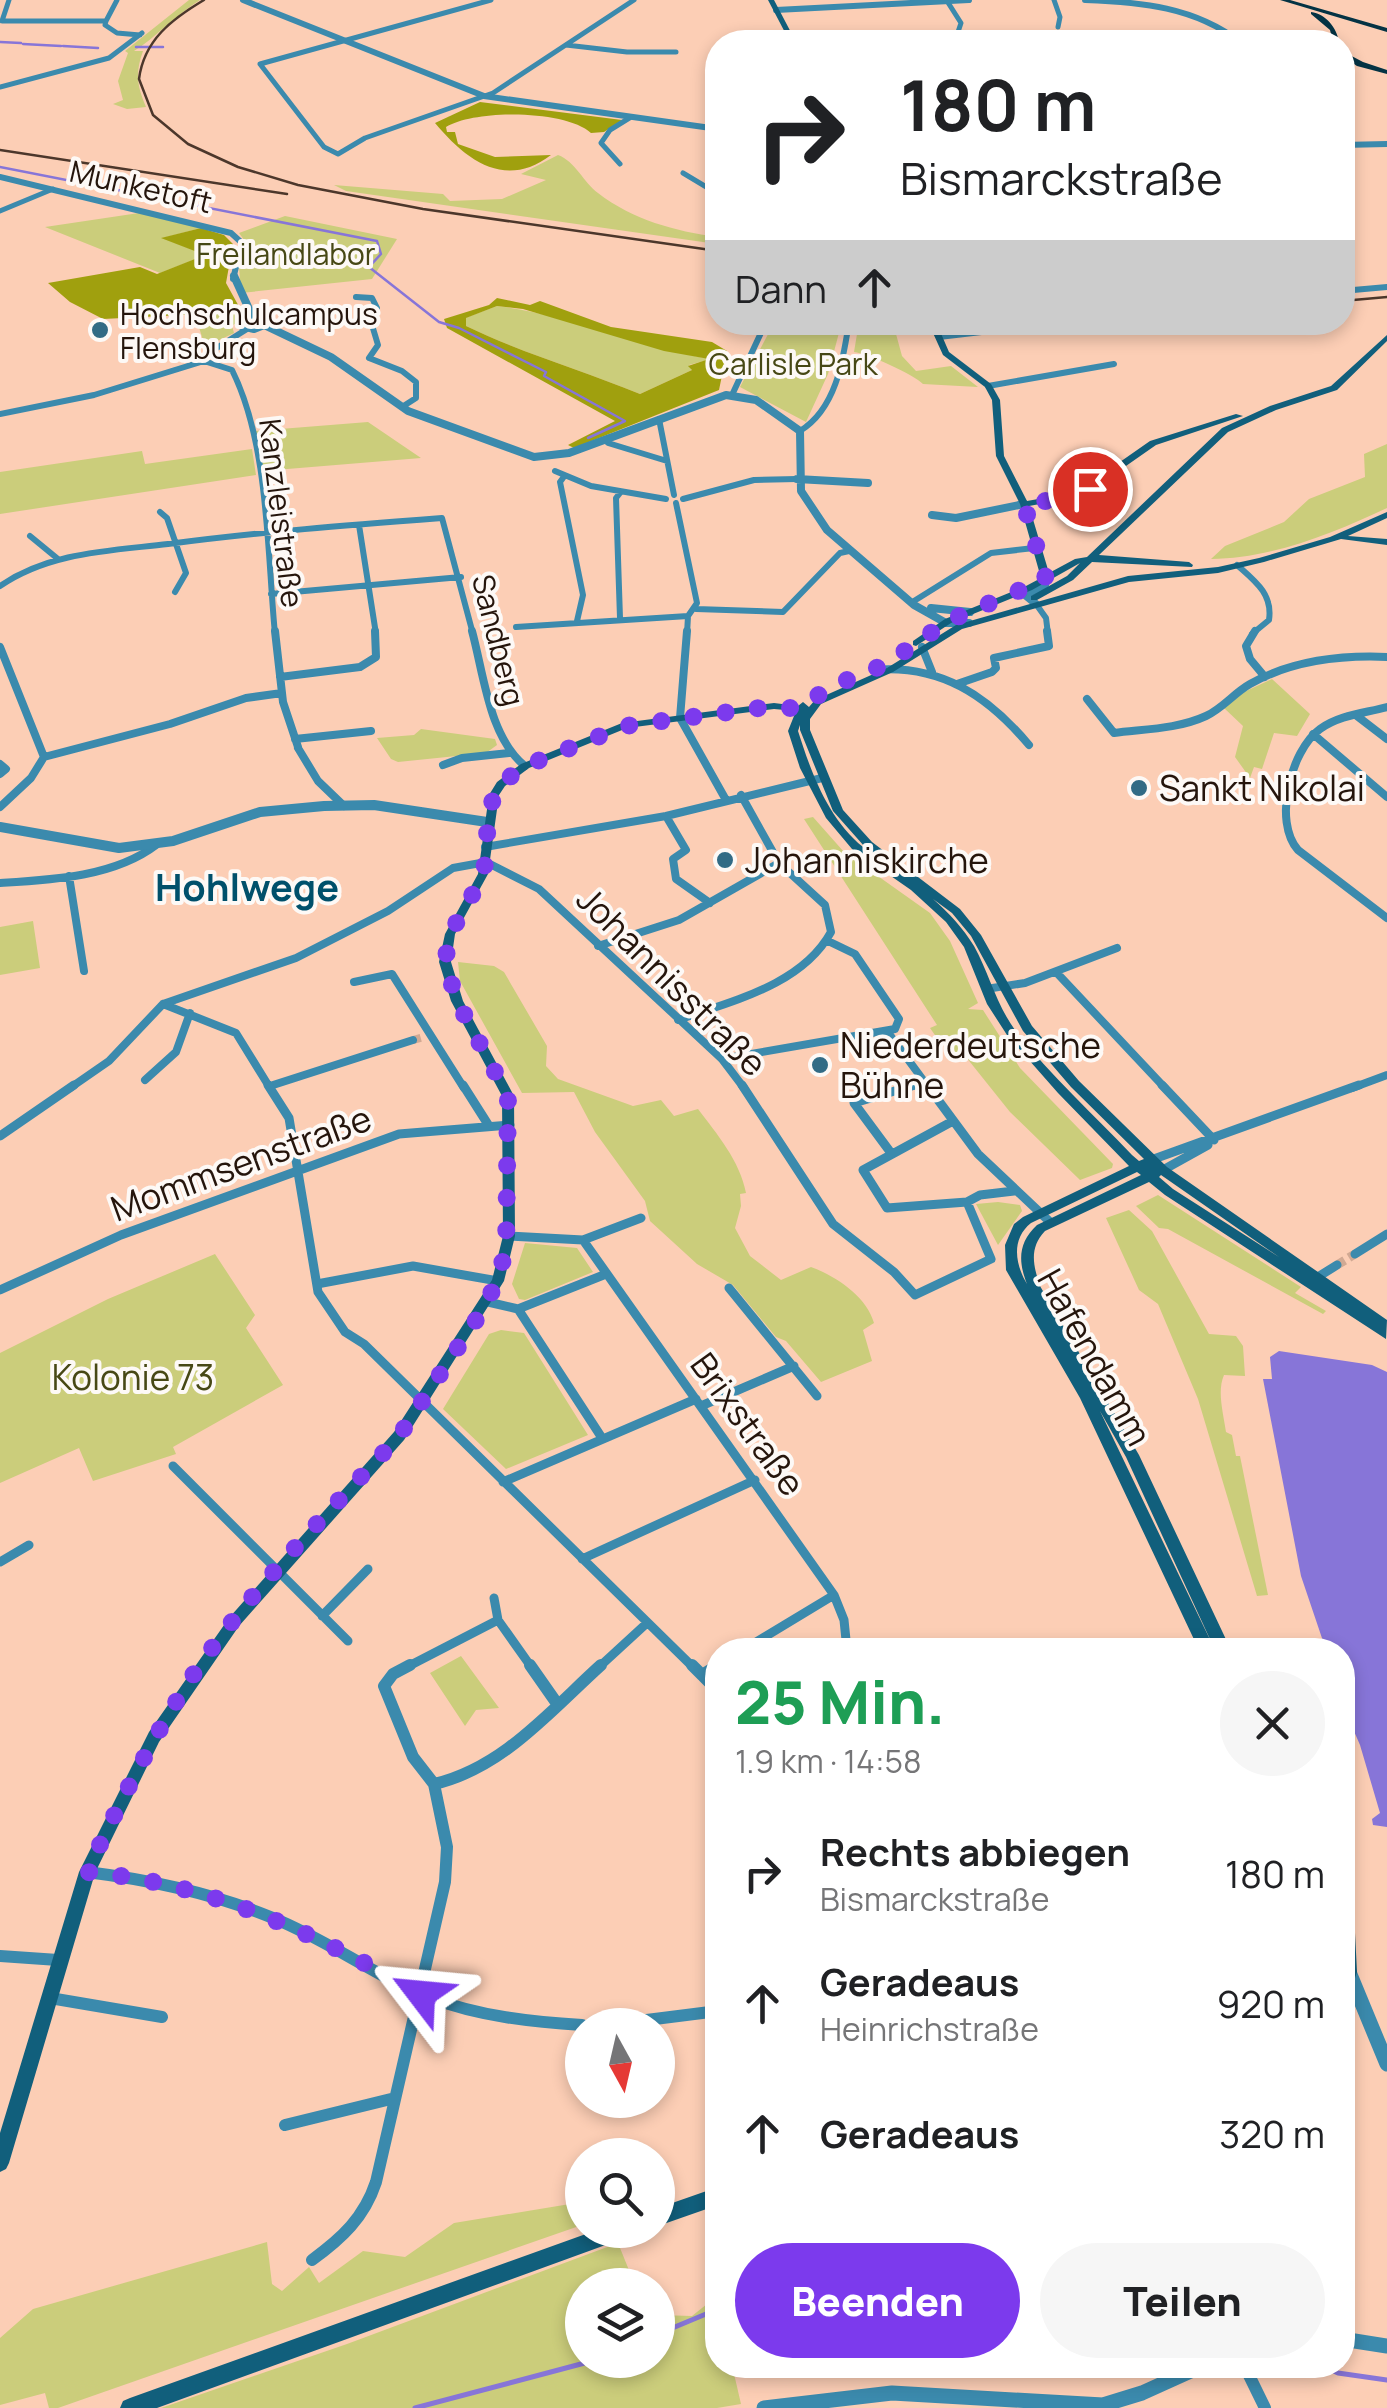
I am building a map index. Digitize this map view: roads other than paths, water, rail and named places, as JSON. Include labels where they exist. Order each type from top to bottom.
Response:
[{"type":"highway","points":[[1282,0],[1387,29]]},
{"type":"highway","points":[[1282,0],[1320,18],[1332,30]]},
{"type":"highway","points":[[1294,0],[1387,29]]},
{"type":"highway","points":[[1348,30],[1387,29]]},
{"type":"highway","points":[[1355,61],[1387,72]]},
{"type":"main road","points":[[771,0],[787,30]]},
{"type":"main road","points":[[939,337],[952,359],[988,386],[998,408],[1000,456],[1024,507],[1046,579]]},
{"type":"main road","points":[[1033,601],[1070,578],[1140,507],[1225,430],[1342,383],[1387,337]]},
{"type":"main road","points":[[1024,507],[1080,494],[1140,449],[1188,431],[1273,408]]},
{"type":"main road","points":[[1188,431],[1203,433],[1211,442]]},
{"type":"main road","points":[[0,2164],[87,1872],[154,1737],[196,1672],[424,1403],[498,1281],[508,1236],[510,1125],[506,1088],[457,1001],[445,962],[450,934],[484,874],[487,822],[500,784],[525,766],[608,731],[774,706],[803,712],[836,692],[893,668],[947,622],[1112,582],[1237,565],[1333,539],[1387,515]]},
{"type":"main road","points":[[1364,527],[1384,540]]},
{"type":"main road","points":[[1333,539],[1384,540]]},
{"type":"main road","points":[[1035,550],[1056,571],[1070,578],[1112,582]]},
{"type":"main road","points":[[803,712],[830,687],[873,670],[1056,571],[1090,558],[1237,565]]},
{"type":"main road","points":[[803,712],[816,779],[846,838],[950,920],[969,948],[986,989],[1011,1032],[1034,1059],[1149,1177],[1387,1327]]},
{"type":"main road","points":[[816,779],[858,835],[956,911],[976,935],[1002,987],[1047,1055],[1151,1160],[1387,1335]]},
{"type":"main road","name":"Hafendamm","points":[[1151,1160],[1045,1217],[1028,1242],[1028,1270],[1132,1454],[1217,1638]]},
{"type":"main road","name":"Hafendamm","points":[[1163,1170],[1018,1228],[1013,1238],[1012,1270],[1102,1427],[1201,1638]]},
{"type":"main road","points":[[675,2211],[705,2201]]},
{"type":"main road","points":[[130,2408],[572,2248]]},
{"type":"street","points":[[9,0],[2,21],[106,21]]},
{"type":"street","points":[[106,21],[118,0]]},
{"type":"street","points":[[243,0],[484,96],[705,126]]},
{"type":"street","points":[[492,0],[260,64],[324,147],[336,154],[378,133],[484,96],[634,0]]},
{"type":"street","points":[[947,0],[961,23],[959,30]]},
{"type":"street","points":[[776,10],[969,0]]},
{"type":"street","points":[[1054,0],[1060,17],[1058,27]]},
{"type":"street","points":[[1085,0],[1109,0],[1196,17],[1224,30]]},
{"type":"street","points":[[106,21],[115,32],[141,34]]},
{"type":"street","points":[[0,87],[108,58],[141,34]]},
{"type":"street","points":[[566,45],[626,52],[676,52]]},
{"type":"street","points":[[620,164],[609,156],[601,142],[610,130],[631,117]]},
{"type":"street","points":[[1355,145],[1387,144]]},
{"type":"street","points":[[683,173],[705,186]]},
{"type":"street","name":"Munketoft","points":[[0,177],[222,229],[237,236],[242,243],[233,279],[254,320]]},
{"type":"street","points":[[0,211],[53,189]]},
{"type":"street","points":[[1355,289],[1387,287]]},
{"type":"street","points":[[356,296],[374,299],[377,308],[369,315],[378,346],[371,360],[402,371],[416,382],[416,398],[402,407]]},
{"type":"street","points":[[246,329],[242,325],[254,320],[330,357],[402,407],[439,426],[544,458],[569,453],[732,395],[756,400],[800,431]]},
{"type":"street","points":[[0,414],[94,396],[204,361],[207,354],[246,329],[264,325]]},
{"type":"street","points":[[732,395],[760,335]]},
{"type":"street","points":[[800,431],[815,422],[840,372],[846,335]]},
{"type":"street","points":[[939,337],[956,335]]},
{"type":"street","name":"Kanzleistraße","points":[[204,361],[232,370],[238,377],[258,461],[282,693],[297,745],[318,781],[344,806]]},
{"type":"street","points":[[988,386],[1114,364]]},
{"type":"street","points":[[659,419],[696,609]]},
{"type":"street","points":[[800,431],[797,480],[812,516],[849,551],[914,602],[947,622]]},
{"type":"street","points":[[608,443],[667,460]]},
{"type":"street","points":[[555,471],[563,478],[620,493],[674,499],[754,480],[868,483]]},
{"type":"street","points":[[563,478],[560,482],[583,595],[577,621]]},
{"type":"street","points":[[620,493],[616,498],[620,618]]},
{"type":"street","points":[[932,515],[956,518],[1024,507]]},
{"type":"street","points":[[160,512],[167,518],[186,573],[175,592]]},
{"type":"street","points":[[0,586],[28,568],[58,559],[264,532],[442,518]]},
{"type":"street","name":"Sandberg","points":[[442,518],[461,577],[497,723],[509,753],[525,766]]},
{"type":"street","points":[[280,677],[350,669],[372,661],[378,650],[358,525]]},
{"type":"street","points":[[30,536],[58,559]]},
{"type":"street","points":[[914,602],[991,554],[1035,550]]},
{"type":"street","points":[[516,626],[688,616],[696,609],[783,612],[840,554],[849,551]]},
{"type":"street","points":[[1237,565],[1260,585],[1271,606],[1270,620],[1251,635],[1246,646],[1250,659],[1266,678]]},
{"type":"street","points":[[271,594],[461,577]]},
{"type":"street","points":[[958,684],[992,672],[996,668],[994,658],[1049,646],[1046,618],[1026,594],[1045,585],[1046,579]]},
{"type":"street","points":[[914,602],[973,618]]},
{"type":"street","points":[[914,602],[931,636]]},
{"type":"street","points":[[931,608],[947,622]]},
{"type":"street","points":[[688,616],[680,718],[726,800]]},
{"type":"street","points":[[922,647],[932,672]]},
{"type":"street","points":[[0,648],[44,756]]},
{"type":"street","points":[[1087,699],[1114,732],[1194,720],[1266,678],[1334,658],[1387,657]]},
{"type":"street","points":[[873,670],[932,672],[958,684],[1002,712],[1029,745]]},
{"type":"street","points":[[0,807],[31,778],[44,756],[170,724],[246,698],[282,693]]},
{"type":"street","points":[[1387,707],[1326,726],[1314,734],[1304,748],[1292,784],[1285,831],[1293,845],[1387,918]]},
{"type":"street","points":[[1357,716],[1387,738]]},
{"type":"street","points":[[297,745],[372,731]]},
{"type":"street","points":[[1314,734],[1387,797]]},
{"type":"street","points":[[443,765],[462,758],[509,753]]},
{"type":"street","points":[[0,764],[6,769],[0,774]]},
{"type":"street","points":[[485,847],[666,816],[816,779]]},
{"type":"street","points":[[678,1020],[796,971],[828,941],[832,926],[828,910],[779,863],[742,795]]},
{"type":"street","points":[[0,826],[100,846],[156,845],[242,815],[344,806],[376,805],[454,822],[487,822]]},
{"type":"street","points":[[666,816],[686,850],[673,859],[676,879],[710,903]]},
{"type":"street","points":[[0,883],[70,876],[144,855],[156,845]]},
{"type":"street","points":[[0,1136],[110,1060],[163,1004],[296,958],[388,912],[444,872],[464,864],[486,862]]},
{"type":"street","name":"Johannisstraße","points":[[486,862],[539,890],[722,1059],[833,1224],[894,1272],[916,1295]]},
{"type":"street","points":[[598,946],[664,926],[779,863]]},
{"type":"street","points":[[70,876],[84,971]]},
{"type":"street","points":[[722,1059],[895,1028],[898,1019],[855,954],[828,941]]},
{"type":"street","points":[[986,989],[1056,972],[1117,948]]},
{"type":"street","points":[[354,982],[388,972],[489,1126]]},
{"type":"street","points":[[1056,972],[1214,1140]]},
{"type":"street","points":[[163,1004],[236,1033],[291,1123],[317,1284],[324,1303],[345,1332],[364,1344],[705,1678]]},
{"type":"street","points":[[145,1080],[176,1052],[190,1014]]},
{"type":"street","points":[[887,1031],[978,1154],[1045,1217]]},
{"type":"street","points":[[270,1086],[413,1040]]},
{"type":"street","points":[[1151,1160],[1387,1075]]},
{"type":"street","points":[[891,1153],[854,1103],[925,1082]]},
{"type":"street","points":[[953,1121],[863,1170],[887,1208],[967,1202],[980,1195],[1014,1191]]},
{"type":"street","name":"Mommsenstraße","points":[[0,1290],[121,1235],[399,1134],[510,1125]]},
{"type":"street","points":[[1163,1170],[1214,1140]]},
{"type":"street","points":[[916,1295],[991,1258],[967,1202]]},
{"type":"street","points":[[508,1236],[583,1240],[641,1218]]},
{"type":"street","points":[[1354,1254],[1387,1234]]},
{"type":"street","name":"Brixstraße","points":[[583,1240],[834,1595],[844,1620],[846,1638]]},
{"type":"street","points":[[1312,1281],[1337,1265]]},
{"type":"street","points":[[317,1284],[413,1266],[498,1281]]},
{"type":"street","points":[[488,1302],[518,1308],[606,1274]]},
{"type":"street","points":[[729,1288],[817,1396]]},
{"type":"street","points":[[518,1308],[602,1438]]},
{"type":"street","points":[[504,1482],[602,1438],[794,1366]]},
{"type":"street","points":[[174,1466],[348,1641]]},
{"type":"street","points":[[582,1559],[755,1480]]},
{"type":"street","points":[[0,1562],[29,1545]]},
{"type":"street","points":[[322,1616],[368,1568]]},
{"type":"street","points":[[763,1638],[834,1595]]},
{"type":"street","points":[[494,1598],[498,1620],[558,1706]]},
{"type":"street","points":[[312,2260],[359,2224],[369,2208],[421,1994],[447,1866],[434,1784],[414,1756],[385,1682],[498,1620]]},
{"type":"street","points":[[434,1784],[460,1778],[498,1759],[647,1622]]},
{"type":"street","points":[[87,1872],[132,1876],[241,1904],[332,1944],[421,1994],[447,2004],[565,2023]]},
{"type":"street","points":[[0,1956],[58,1960]]},
{"type":"street","points":[[1355,1992],[1387,2064]]},
{"type":"street","points":[[47,1998],[162,2017]]},
{"type":"street","points":[[675,2016],[705,2013]]},
{"type":"street","points":[[285,2126],[395,2098]]},
{"type":"street","points":[[1355,2341],[1387,2346]]},
{"type":"street","points":[[764,2408],[857,2394],[910,2393],[1069,2407],[1099,2406],[1124,2400],[1174,2378]]},
{"type":"street","points":[[1250,2378],[1264,2408]]},
{"type":"waterway","points":[[0,42],[21,43]]},
{"type":"waterway","points":[[23,44],[61,46]]},
{"type":"waterway","points":[[63,46],[98,48]]},
{"type":"waterway","points":[[136,47],[163,47]]},
{"type":"waterway","points":[[0,167],[377,241],[381,254],[369,267],[439,322],[459,328],[546,372],[544,376],[625,421],[588,438]]},
{"type":"waterway","points":[[675,2327],[705,2314]]},
{"type":"waterway","points":[[415,2408],[565,2368]]},
{"type":"waterway","points":[[1355,2375],[1387,2380]]},
{"type":"tunnel","points":[[413,1040],[424,1037]]},
{"type":"tunnel","points":[[1337,1265],[1355,1254]]},
{"type":"railway","points":[[204,0],[161,32],[147,53],[139,79],[153,115],[188,144],[238,167],[298,185],[423,209],[705,249]]},
{"type":"railway","points":[[0,150],[287,194]]},
{"type":"railway","points":[[1355,300],[1387,297]]},
{"type":"place","name":"Hochschulcampus Flensburg","points":[[100,330]]},
{"type":"place","name":"Sankt Nikolai","points":[[1139,788]]},
{"type":"place","name":"Johanniskirche","points":[[725,860]]},
{"type":"place","name":"Niederdeutsche Bühne","points":[[820,1065]]},
{"type":"district","name":"Hohlwege","points":[[247,886]]},
{"type":"park label","name":"Freilandlabor","points":[[286,253]]},
{"type":"park label","name":"Carlisle Park","points":[[793,363]]},
{"type":"park label","name":"Kolonie 73","points":[[133,1377]]}]
